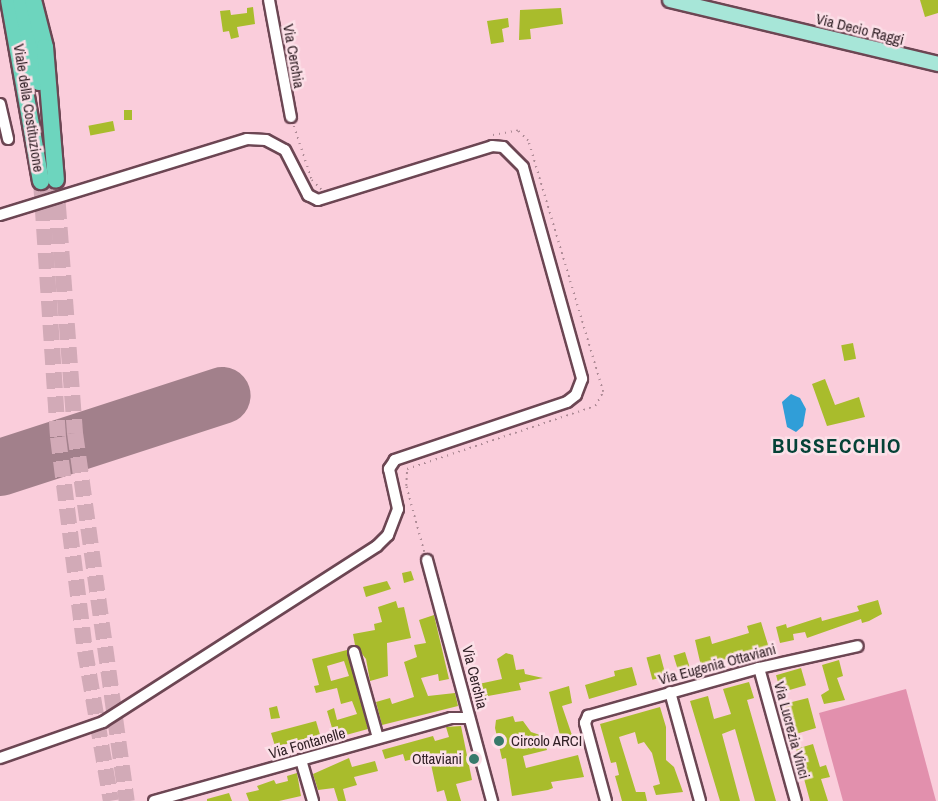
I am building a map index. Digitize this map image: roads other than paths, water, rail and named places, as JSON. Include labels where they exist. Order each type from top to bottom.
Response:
[{"type":"highway","name":"Viale della Costituzione","points":[[9,0],[48,172]]},
{"type":"highway","name":"Viale della Costituzione","points":[[21,0],[48,172]]},
{"type":"highway","points":[[33,0],[45,47],[48,172]]},
{"type":"highway","points":[[0,12],[48,172]]},
{"type":"main road","name":"Via Decio Raggi","points":[[670,0],[938,64]]},
{"type":"street","name":"Via Cerchia","points":[[269,0],[291,117]]},
{"type":"street","points":[[0,104],[8,140]]},
{"type":"street","points":[[0,215],[247,139],[266,140],[285,150],[308,195],[318,200],[492,146],[503,147],[523,167],[582,379],[576,395],[567,402],[395,460],[389,469],[398,508],[388,535],[377,546],[104,722],[0,758]]},
{"type":"street","name":"Via Cerchia","points":[[427,560],[468,718],[474,725],[492,801]]},
{"type":"street","name":"Via Eugenia Ottaviani","points":[[606,801],[586,718],[759,668],[858,646]]},
{"type":"street","points":[[354,652],[378,738]]},
{"type":"street","name":"Via Lucrezia Vinci","points":[[759,668],[796,801]]},
{"type":"street","points":[[670,692],[700,801]]},
{"type":"street","name":"Via Fontanelle","points":[[154,801],[182,797],[301,760],[451,718],[468,718]]},
{"type":"street","points":[[301,760],[312,801]]},
{"type":"water","points":[[791,394],[800,398],[806,409],[803,426],[796,432],[787,427],[782,402]]},
{"type":"tunnel","points":[[56,180],[75,433],[127,801]]},
{"type":"tunnel","points":[[41,181],[58,437],[85,651],[111,801]]},
{"type":"place","name":"Circolo ARCI","points":[[499,741]]},
{"type":"place","name":"Ottaviani","points":[[474,759]]},
{"type":"district","name":"BUSSECCHIO","points":[[837,446]]}]
